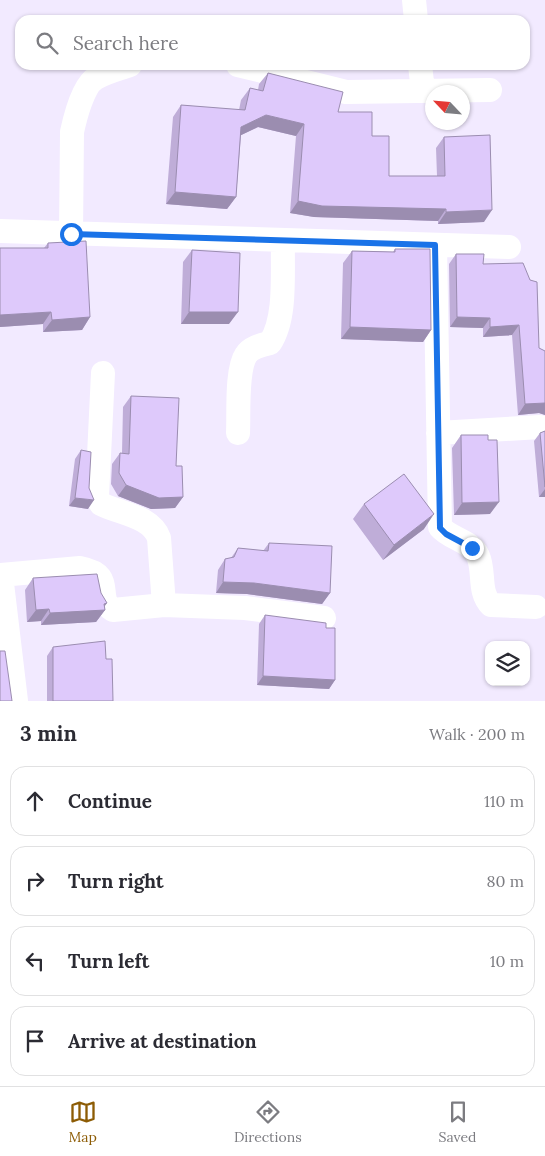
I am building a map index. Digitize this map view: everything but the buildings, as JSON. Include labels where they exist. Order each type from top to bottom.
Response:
[{"type":"street","points":[[414,0],[416,15]]},
{"type":"street","points":[[71,234],[72,132],[75,118],[86,90],[94,79],[117,70]]},
{"type":"street","points":[[258,70],[346,92],[490,90]]},
{"type":"street","points":[[421,70],[423,91]]},
{"type":"street","points":[[0,232],[509,248]]},
{"type":"street","points":[[238,433],[242,366],[246,354],[257,346],[270,343],[276,334],[280,321],[283,240]]},
{"type":"street","points":[[435,245],[440,528],[446,534],[463,542],[478,555],[485,600],[491,605],[536,607]]},
{"type":"street","points":[[103,373],[97,497],[101,504],[148,523],[156,530],[159,538],[164,605]]},
{"type":"street","points":[[438,433],[540,427]]},
{"type":"street","points":[[16,701],[0,575],[85,569],[98,574],[102,579],[107,604],[113,610],[164,605],[245,608],[324,618]]},
{"type":"route","points":[[71,234],[435,245],[440,528],[452,538],[472,548]]}]
